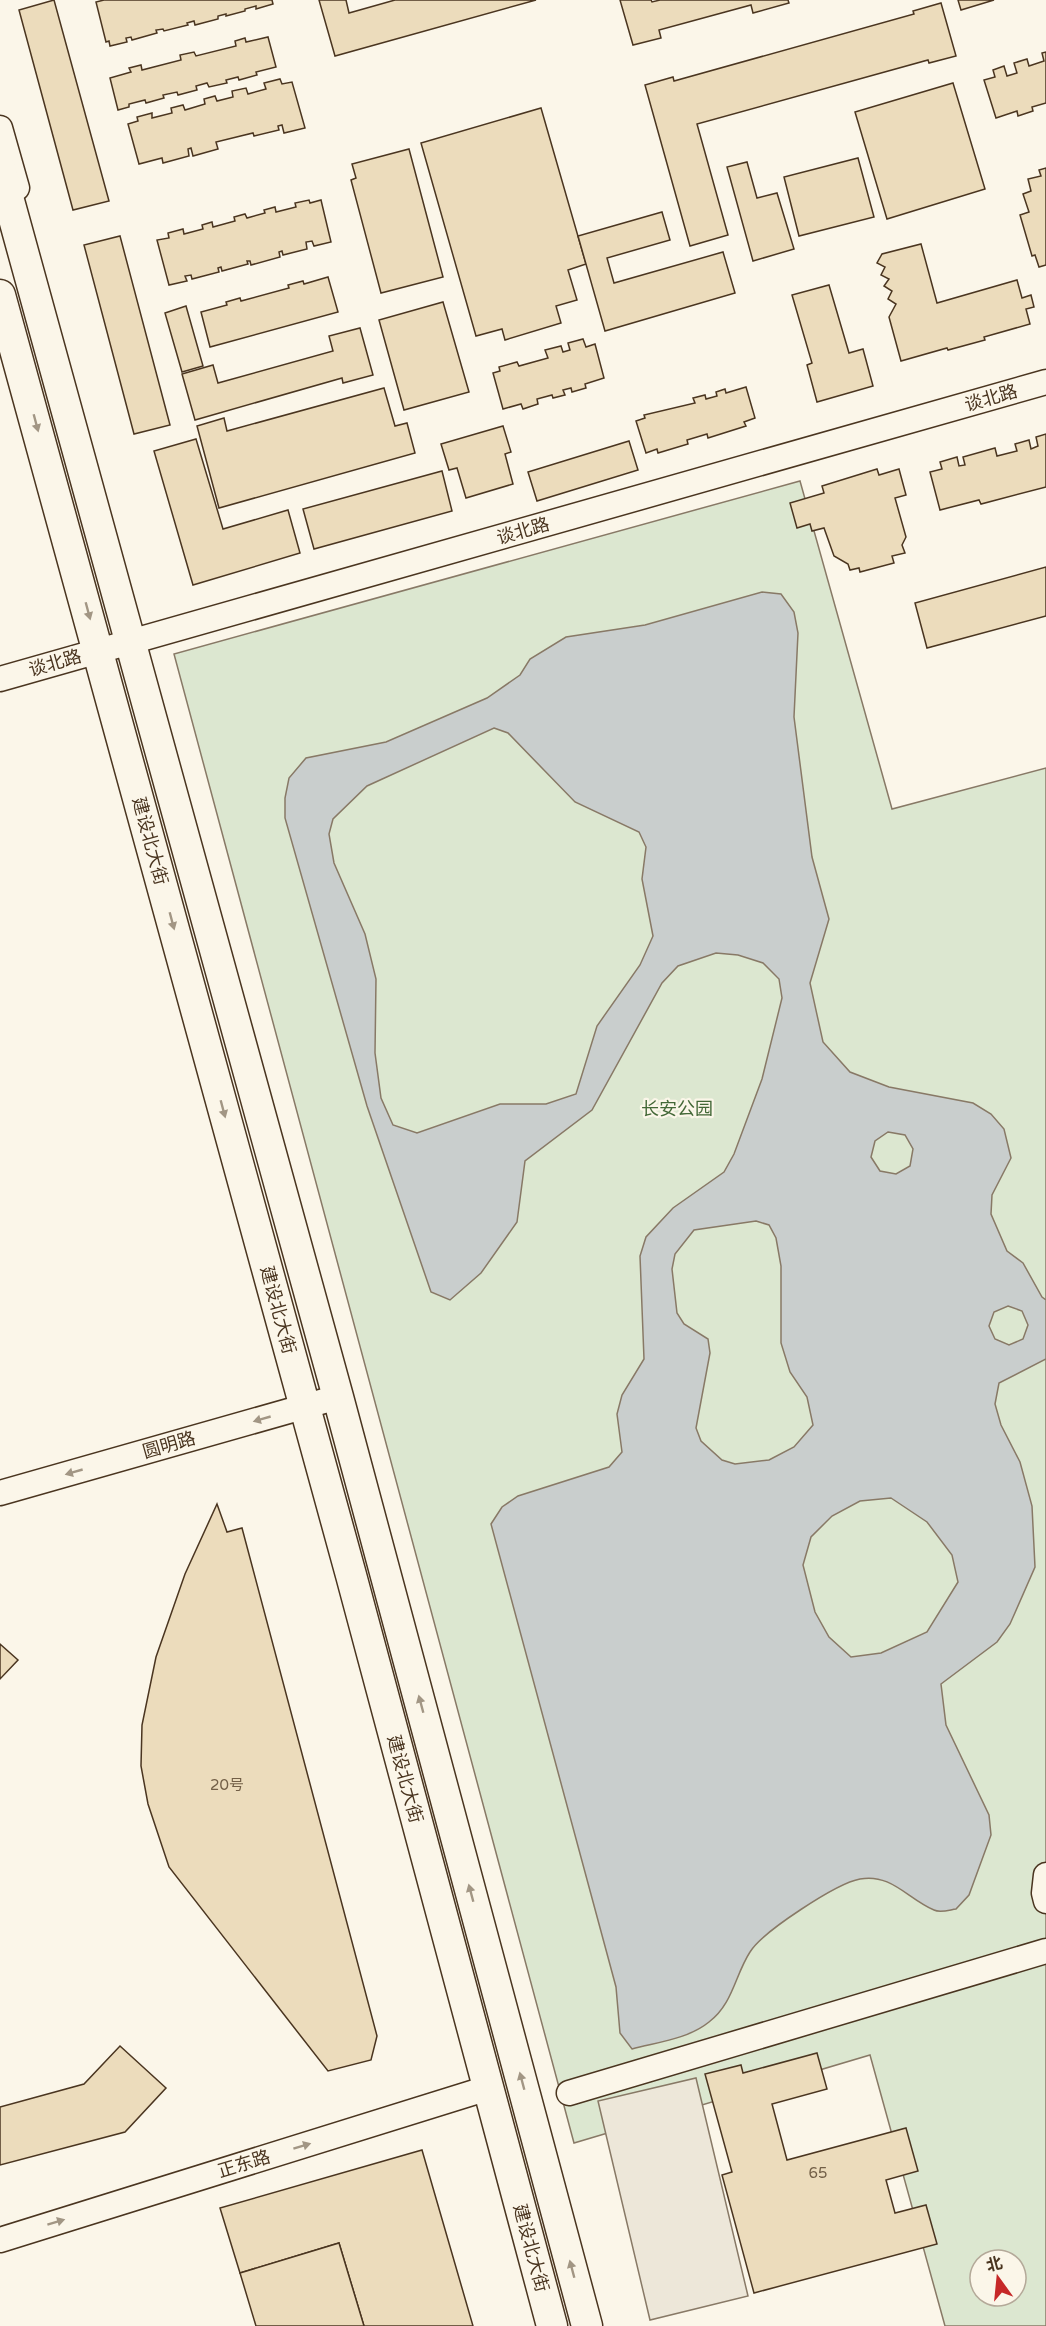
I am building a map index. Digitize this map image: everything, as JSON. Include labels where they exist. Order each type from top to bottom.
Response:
[{"type":"main road","name":"建设北大街","points":[[0,168],[338,1397],[587,2326]]},
{"type":"main road","name":"建设北大街","points":[[0,295],[305,1406],[552,2326]]},
{"type":"street","points":[[0,128],[33,242],[53,357]]},
{"type":"street","points":[[0,326],[21,367]]},
{"type":"street","name":"谈北路","points":[[0,679],[1046,382]]},
{"type":"street","name":"圆明路","points":[[0,1493],[338,1397]]},
{"type":"street","points":[[1046,1875],[1044,1893],[1046,1901]]},
{"type":"street","points":[[569,2093],[1046,1951]]},
{"type":"street","name":"正东路","points":[[0,2240],[488,2088]]},
{"type":"green space","name":"长安公园","points":[[800,481],[892,809],[1046,768],[1046,2326],[945,2326],[870,2055],[574,2143],[174,654]]},
{"type":"shaded area","points":[[762,592],[781,594],[794,612],[798,633],[794,717],[812,857],[829,919],[810,983],[823,1042],[850,1072],[889,1087],[973,1103],[991,1114],[1004,1129],[1011,1158],[992,1195],[991,1214],[1007,1251],[1023,1263],[1042,1297],[1046,1300],[1046,1359],[999,1383],[995,1404],[1001,1425],[1020,1462],[1032,1506],[1035,1567],[1010,1624],[997,1642],[941,1684],[946,1725],[989,1815],[991,1835],[969,1895],[956,1909],[939,1911],[881,1880],[871,1878],[849,1882],[784,1921],[757,1943],[745,1961],[729,1998],[709,2022],[682,2036],[632,2049],[620,2033],[616,1987],[491,1524],[502,1507],[518,1496],[609,1467],[622,1452],[617,1414],[622,1395],[644,1359],[640,1256],[646,1237],[673,1208],[724,1172],[734,1154],[762,1079],[782,998],[779,979],[763,963],[738,955],[716,953],[678,966],[662,983],[592,1110],[525,1161],[517,1222],[481,1273],[450,1300],[431,1292],[367,1106],[285,818],[285,798],[289,778],[306,758],[386,742],[487,698],[520,675],[530,659],[566,637],[645,625]],"holes":[[[494,728],[508,733],[575,802],[639,832],[646,847],[642,879],[653,936],[640,965],[597,1026],[576,1094],[546,1104],[500,1104],[417,1133],[393,1125],[381,1098],[375,1053],[376,979],[365,934],[334,863],[329,834],[333,819],[367,786]],[[888,1132],[905,1135],[913,1149],[910,1166],[896,1174],[880,1171],[871,1157],[875,1141]],[[756,1221],[769,1225],[776,1238],[781,1266],[781,1343],[790,1372],[807,1397],[813,1425],[794,1447],[769,1460],[735,1464],[722,1460],[701,1441],[696,1428],[710,1353],[708,1339],[684,1324],[677,1313],[672,1269],[675,1254],[694,1230]],[[1008,1306],[1022,1311],[1028,1325],[1023,1339],[1009,1345],[995,1339],[989,1326],[994,1312]],[[891,1498],[927,1522],[952,1555],[958,1582],[927,1632],[881,1653],[851,1657],[829,1637],[815,1612],[803,1565],[811,1537],[832,1516],[860,1501]]]},
{"type":"shaded area","points":[[696,2078],[748,2296],[650,2320],[598,2101]]},
{"type":"building","points":[[54,0],[109,201],[73,210],[19,10]]},
{"type":"building","points":[[104,0],[272,0],[273,4],[218,16],[218,19],[195,25],[194,21],[187,23],[188,25],[164,31],[163,29],[156,30],[157,33],[132,40],[131,37],[126,38],[127,42],[110,46],[109,41],[106,42],[96,2]]},
{"type":"building","points":[[319,0],[346,0],[349,13],[395,0],[536,0],[335,56]]},
{"type":"building","points":[[620,0],[651,0],[652,2],[660,0],[788,0],[789,3],[753,13],[751,5],[659,30],[661,38],[633,45]]},
{"type":"building","points":[[958,0],[994,0],[961,10]]},
{"type":"building","points":[[941,3],[956,56],[929,63],[928,60],[697,124],[728,235],[690,246],[645,85],[673,77],[674,81],[914,14],[913,11]]},
{"type":"building","points":[[268,37],[276,67],[256,72],[257,75],[239,80],[238,77],[226,80],[227,83],[209,87],[207,83],[196,86],[197,90],[178,95],[177,92],[163,95],[164,98],[146,103],[145,100],[129,104],[129,107],[118,110],[110,78],[131,72],[129,68],[141,65],[142,70],[181,60],[180,55],[194,52],[196,56],[236,46],[235,41],[245,38],[246,42]]},
{"type":"building","points":[[1046,52],[1046,103],[1032,107],[1033,111],[1018,116],[1017,111],[996,118],[984,80],[995,77],[993,70],[1004,66],[1007,76],[1017,73],[1014,63],[1027,59],[1029,66],[1044,61],[1042,53]]},
{"type":"building","points":[[280,79],[282,84],[292,82],[305,128],[284,133],[282,125],[278,126],[279,130],[254,136],[253,133],[216,142],[218,149],[193,156],[191,148],[188,149],[189,156],[163,163],[162,158],[139,164],[128,124],[138,121],[137,117],[152,113],[152,118],[172,113],[171,108],[183,105],[185,110],[205,104],[204,99],[215,96],[217,101],[233,97],[232,91],[246,88],[248,94],[266,89],[264,83]]},
{"type":"building","points":[[953,83],[985,189],[887,219],[855,112]]},
{"type":"building","points":[[541,108],[586,264],[568,270],[577,300],[556,306],[561,323],[505,340],[502,329],[476,336],[421,143]]},
{"type":"building","points":[[409,149],[443,277],[381,293],[351,180],[356,178],[352,164]]},
{"type":"building","points":[[858,158],[874,217],[799,236],[784,177]]},
{"type":"building","points":[[747,162],[757,198],[777,193],[794,249],[753,261],[727,167]]},
{"type":"building","points":[[1046,168],[1046,265],[1039,267],[1035,255],[1032,256],[1020,215],[1029,212],[1023,194],[1031,191],[1028,179],[1041,176],[1039,170]]},
{"type":"building","points":[[309,200],[310,203],[321,200],[331,242],[314,246],[312,241],[306,242],[307,249],[283,255],[282,251],[279,252],[280,257],[251,265],[250,261],[247,261],[248,264],[222,271],[221,267],[218,268],[219,272],[192,279],[191,275],[185,276],[187,281],[169,285],[157,240],[169,238],[168,233],[183,229],[184,234],[203,229],[202,225],[212,222],[213,227],[235,221],[234,217],[245,214],[247,218],[265,213],[264,210],[275,207],[276,212],[296,207],[295,203]]},
{"type":"building","points":[[662,212],[670,240],[607,258],[614,283],[723,252],[735,293],[605,331],[578,236]]},
{"type":"building","points":[[120,236],[170,425],[134,434],[84,245]]},
{"type":"building","points":[[921,244],[937,303],[1017,280],[1022,298],[1031,295],[1034,307],[1026,309],[1030,324],[984,337],[985,340],[901,361],[889,317],[896,304],[888,299],[892,291],[884,286],[889,279],[881,275],[885,267],[877,263],[882,254]]},
{"type":"building","points":[[328,277],[338,312],[210,347],[201,312],[227,305],[226,302],[240,298],[241,301],[289,288],[288,285],[303,281],[304,284]]},
{"type":"building","points":[[829,285],[849,353],[863,349],[873,386],[817,402],[807,365],[812,363],[792,295]]},
{"type":"building","points":[[443,302],[469,392],[404,410],[379,320]]},
{"type":"building","points":[[186,306],[203,366],[182,372],[165,313]]},
{"type":"building","points":[[360,328],[373,375],[343,383],[342,378],[195,420],[182,374],[213,365],[218,383],[333,351],[329,336]]},
{"type":"building","points":[[583,339],[586,347],[595,344],[604,378],[585,384],[586,388],[572,392],[571,388],[563,390],[565,395],[553,398],[552,395],[537,399],[538,404],[523,409],[521,404],[503,409],[493,373],[500,371],[499,367],[517,362],[519,366],[548,358],[545,350],[561,346],[563,352],[570,350],[568,343]]},
{"type":"building","points":[[746,387],[755,418],[744,422],[746,426],[708,438],[707,434],[687,440],[688,444],[658,453],[657,449],[646,453],[636,421],[645,418],[644,415],[695,403],[693,398],[705,395],[706,399],[717,396],[716,392],[725,389],[726,393]]},
{"type":"building","points":[[384,388],[395,426],[407,423],[415,453],[219,508],[197,426],[224,418],[227,431]]},
{"type":"building","points":[[503,426],[511,452],[505,454],[513,484],[466,498],[457,468],[449,470],[441,444]]},
{"type":"building","points":[[1046,434],[1046,487],[981,504],[979,500],[940,510],[930,472],[942,469],[940,462],[957,457],[959,466],[965,465],[963,457],[995,448],[997,456],[1017,451],[1015,444],[1029,440],[1031,449],[1038,446],[1036,437]]},
{"type":"building","points":[[196,439],[223,529],[288,510],[300,553],[193,585],[154,451]]},
{"type":"building","points":[[629,441],[638,470],[537,501],[528,472]]},
{"type":"building","points":[[877,469],[879,475],[899,469],[906,495],[895,498],[906,537],[902,545],[905,553],[892,556],[894,563],[860,572],[859,568],[850,570],[848,564],[834,556],[824,528],[812,531],[810,524],[797,528],[790,503],[824,493],[822,486]]},
{"type":"building","points":[[442,471],[452,511],[314,549],[303,509]]},
{"type":"building","points":[[1046,567],[1046,616],[927,648],[915,603]]},
{"type":"building","points":[[217,1504],[227,1532],[242,1528],[377,2036],[371,2060],[328,2071],[169,1867],[148,1804],[141,1766],[142,1725],[156,1657],[185,1574]]},
{"type":"building","points":[[0,1644],[18,1660],[0,1679]]},
{"type":"building","points":[[120,2046],[166,2088],[125,2132],[0,2165],[0,2107],[84,2084]]},
{"type":"building","points":[[817,2053],[827,2089],[772,2104],[787,2160],[906,2128],[918,2171],[886,2180],[895,2213],[926,2205],[937,2244],[754,2293],[722,2175],[732,2172],[705,2074],[741,2065],[743,2073]]},
{"type":"building","points":[[422,2150],[473,2326],[364,2326],[339,2243],[240,2273],[220,2208]]},
{"type":"building","points":[[339,2243],[364,2326],[256,2326],[240,2273]]}]
